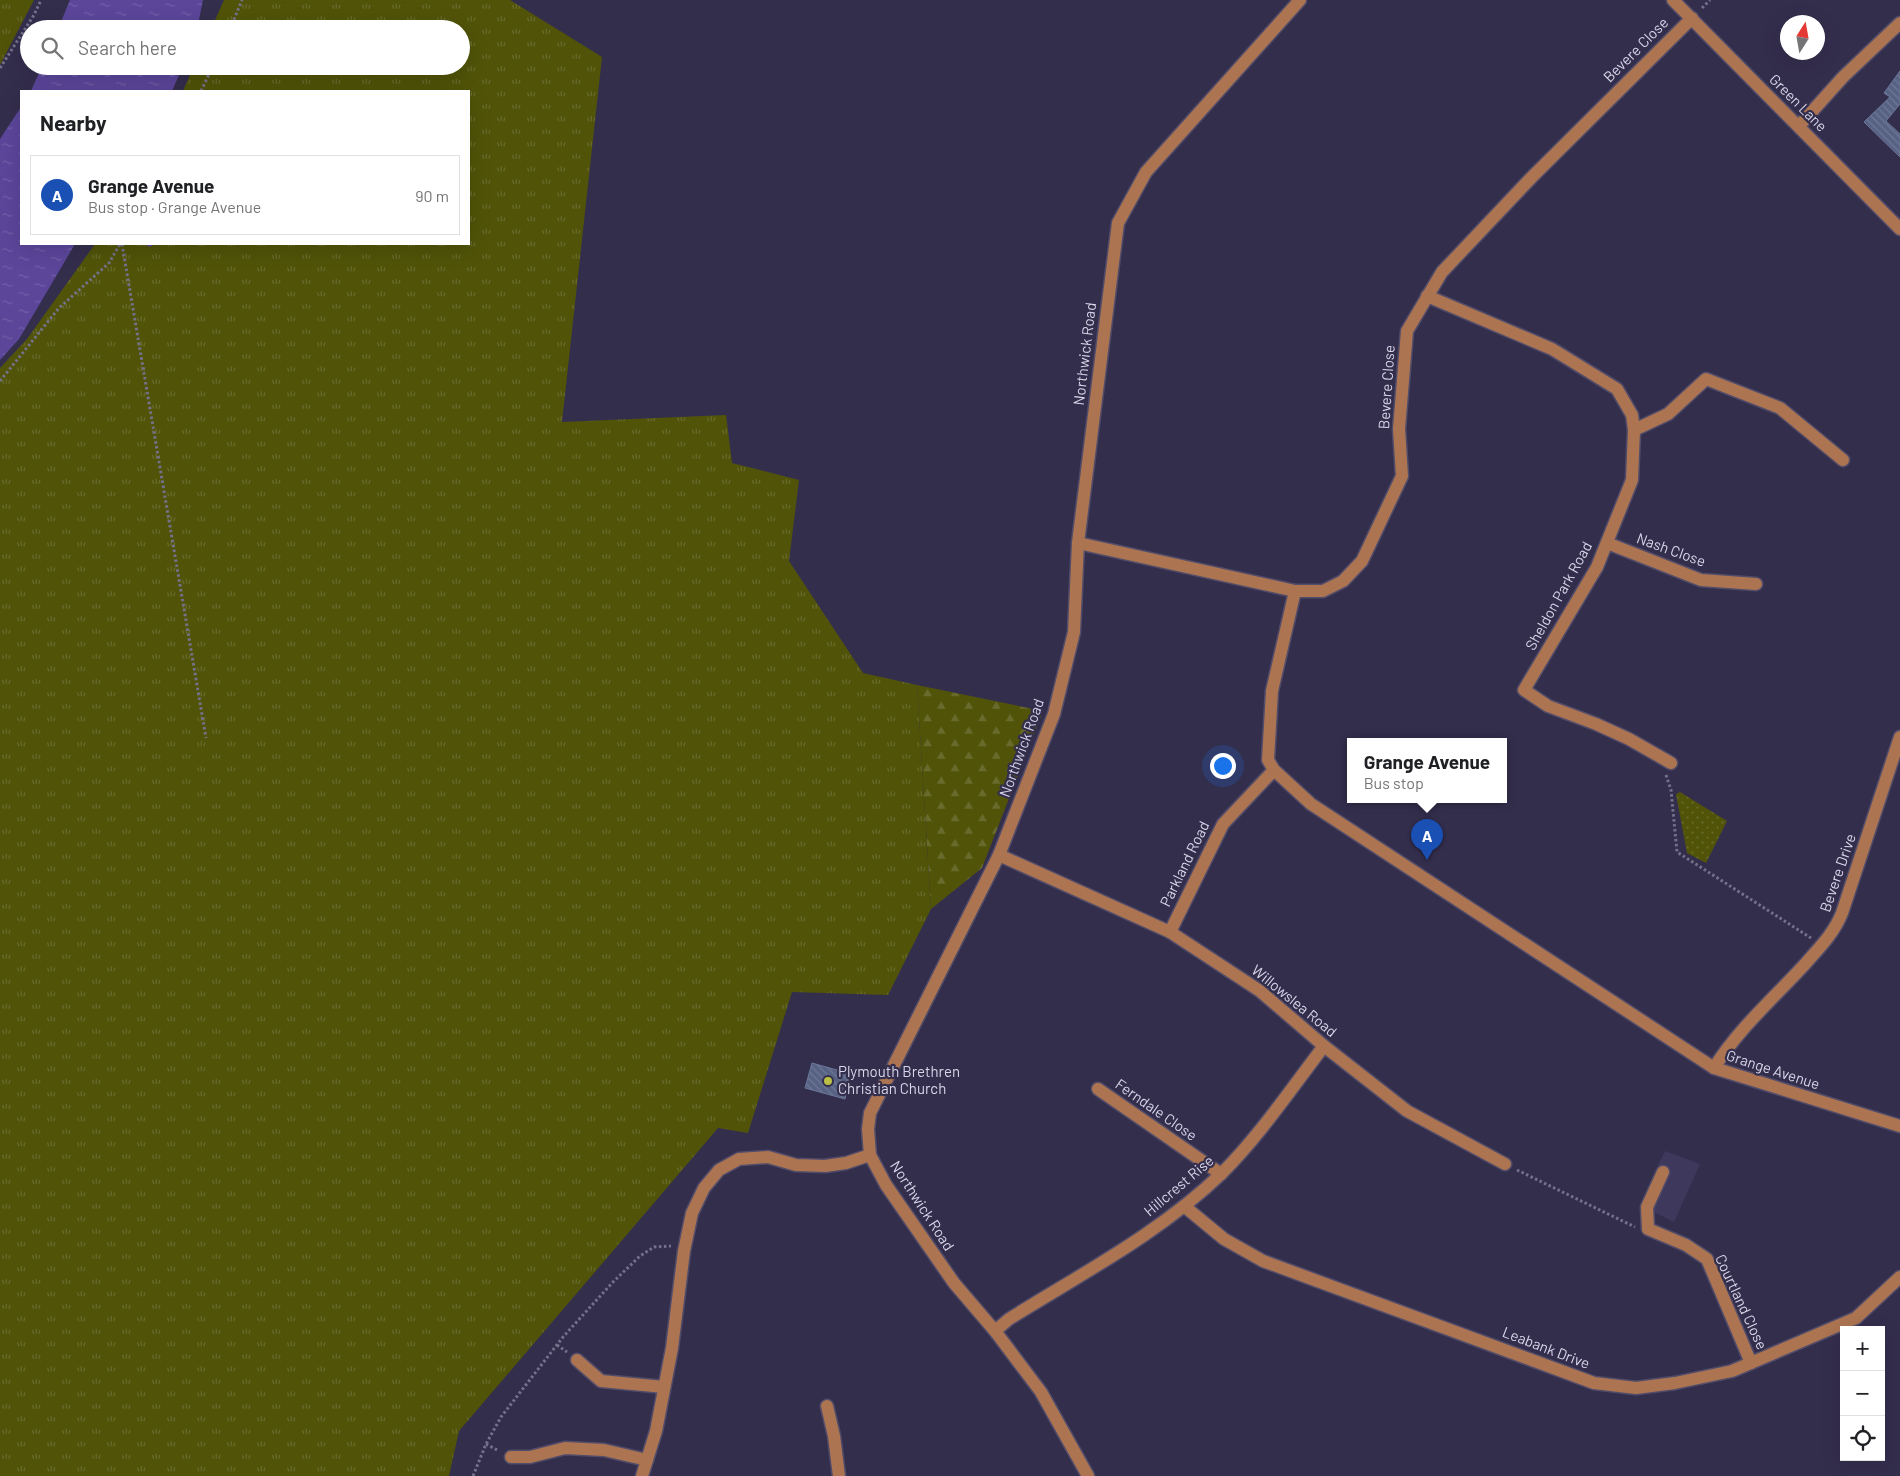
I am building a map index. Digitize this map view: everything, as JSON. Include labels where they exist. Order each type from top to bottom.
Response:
[{"type":"street","name":"Northwick Road","points":[[1088,1476],[1041,1392],[995,1330],[954,1284],[886,1185],[870,1155],[868,1129],[870,1113],[999,855],[1054,714],[1074,632],[1078,543],[1118,223],[1146,172],[1300,0]]},
{"type":"street","name":"Green Lane","points":[[1673,0],[1900,229]]},
{"type":"street","name":"Bevere Close","points":[[1078,543],[1295,591],[1323,590],[1343,581],[1362,561],[1402,476],[1399,429],[1407,331],[1427,296],[1442,272],[1531,178],[1692,18]]},
{"type":"street","points":[[1799,126],[1843,77],[1900,23]]},
{"type":"street","name":"Sheldon Park Road","points":[[1427,296],[1552,350],[1617,389],[1632,415],[1634,430],[1632,480],[1597,567],[1524,690],[1548,706],[1621,735],[1671,763]]},
{"type":"street","points":[[1634,430],[1668,414],[1706,379],[1780,408],[1843,460]]},
{"type":"street","name":"Nash Close","points":[[1607,543],[1701,580],[1756,584]]},
{"type":"street","points":[[1274,770],[1268,760],[1272,691],[1295,591]]},
{"type":"street","name":"Bevere Drive","points":[[1714,1068],[1724,1051],[1836,927],[1900,737]]},
{"type":"street","name":"Parkland Road","points":[[1170,932],[1223,824],[1274,770]]},
{"type":"street","name":"Grange Avenue","points":[[1274,770],[1311,804],[1714,1068],[1900,1126]]},
{"type":"street","name":"Willowslea Road","points":[[999,855],[1170,932],[1260,991],[1324,1046],[1407,1112],[1505,1164]]},
{"type":"street","name":"Hillcrest Rise","points":[[995,1330],[1009,1319],[1166,1221],[1184,1206],[1221,1174],[1249,1144],[1324,1046]]},
{"type":"street","name":"Ferndale Close","points":[[1098,1089],[1221,1174]]},
{"type":"street","points":[[642,1476],[656,1431],[672,1348],[685,1245],[692,1213],[704,1188],[719,1170],[739,1159],[768,1157],[796,1165],[825,1166],[846,1164],[870,1155]]},
{"type":"street","points":[[1648,1229],[1647,1207],[1663,1172]]},
{"type":"street","name":"Leabank Drive","points":[[1184,1206],[1224,1239],[1263,1261],[1594,1383],[1636,1388],[1732,1371],[1856,1318],[1900,1277]]},
{"type":"street","name":"Courtland Close","points":[[1648,1229],[1686,1245],[1707,1259],[1751,1363]]},
{"type":"street","points":[[577,1360],[601,1381],[664,1387]]},
{"type":"street","points":[[827,1406],[834,1436],[839,1476]]},
{"type":"street","points":[[511,1457],[530,1457],[565,1448],[604,1450],[647,1460]]},
{"type":"path","points":[[31,20],[41,0]]},
{"type":"path","points":[[234,20],[242,0]]},
{"type":"path","points":[[0,68],[20,37]]},
{"type":"path","points":[[201,90],[209,75]]},
{"type":"path","points":[[0,381],[59,308],[109,263],[120,245]]},
{"type":"path","points":[[121,245],[206,738]]},
{"type":"path","points":[[1671,763],[1666,774],[1671,790],[1677,852],[1807,934],[1820,946]]},
{"type":"path","points":[[1505,1164],[1635,1227],[1648,1229]]},
{"type":"path","points":[[473,1476],[486,1444],[501,1417],[564,1337],[613,1282],[640,1256],[654,1248],[685,1245]]},
{"type":"shaded area","points":[[1665,1151],[1700,1164],[1674,1222],[1644,1207],[1661,1169],[1658,1165]]},
{"type":"green space","points":[[0,0],[34,0],[24,20],[20,20],[20,27],[0,65]]},
{"type":"green space","points":[[224,0],[510,0],[602,57],[562,422],[726,415],[732,463],[799,480],[789,561],[863,673],[917,685],[931,909],[888,995],[792,992],[748,1133],[718,1128],[459,1431],[449,1476],[0,1476],[0,368],[27,339],[94,245],[470,245],[470,90],[183,90],[190,75],[470,75],[470,20],[215,20]]},
{"type":"green space","points":[[917,685],[1043,711],[982,868],[931,909]]},
{"type":"green space","points":[[1680,792],[1727,821],[1706,863],[1687,853],[1676,794]]},
{"type":"water","points":[[70,0],[203,0],[199,20],[62,20]]},
{"type":"water","points":[[38,75],[179,75],[172,90],[31,90]]},
{"type":"water","points":[[20,109],[20,245],[74,245],[19,339],[0,360],[0,139]]},
{"type":"building","points":[[1900,71],[1900,104],[1886,121],[1900,134],[1900,157],[1864,122],[1890,97],[1884,93]]},
{"type":"building","name":"Plymouth Brethren Christian Church","points":[[812,1063],[851,1074],[845,1099],[805,1088]]},
{"type":"place","name":"Grange Avenue","points":[[1427,860]]},
{"type":"place","name":"Plymouth Brethren Christian Church","points":[[828,1081]]}]
